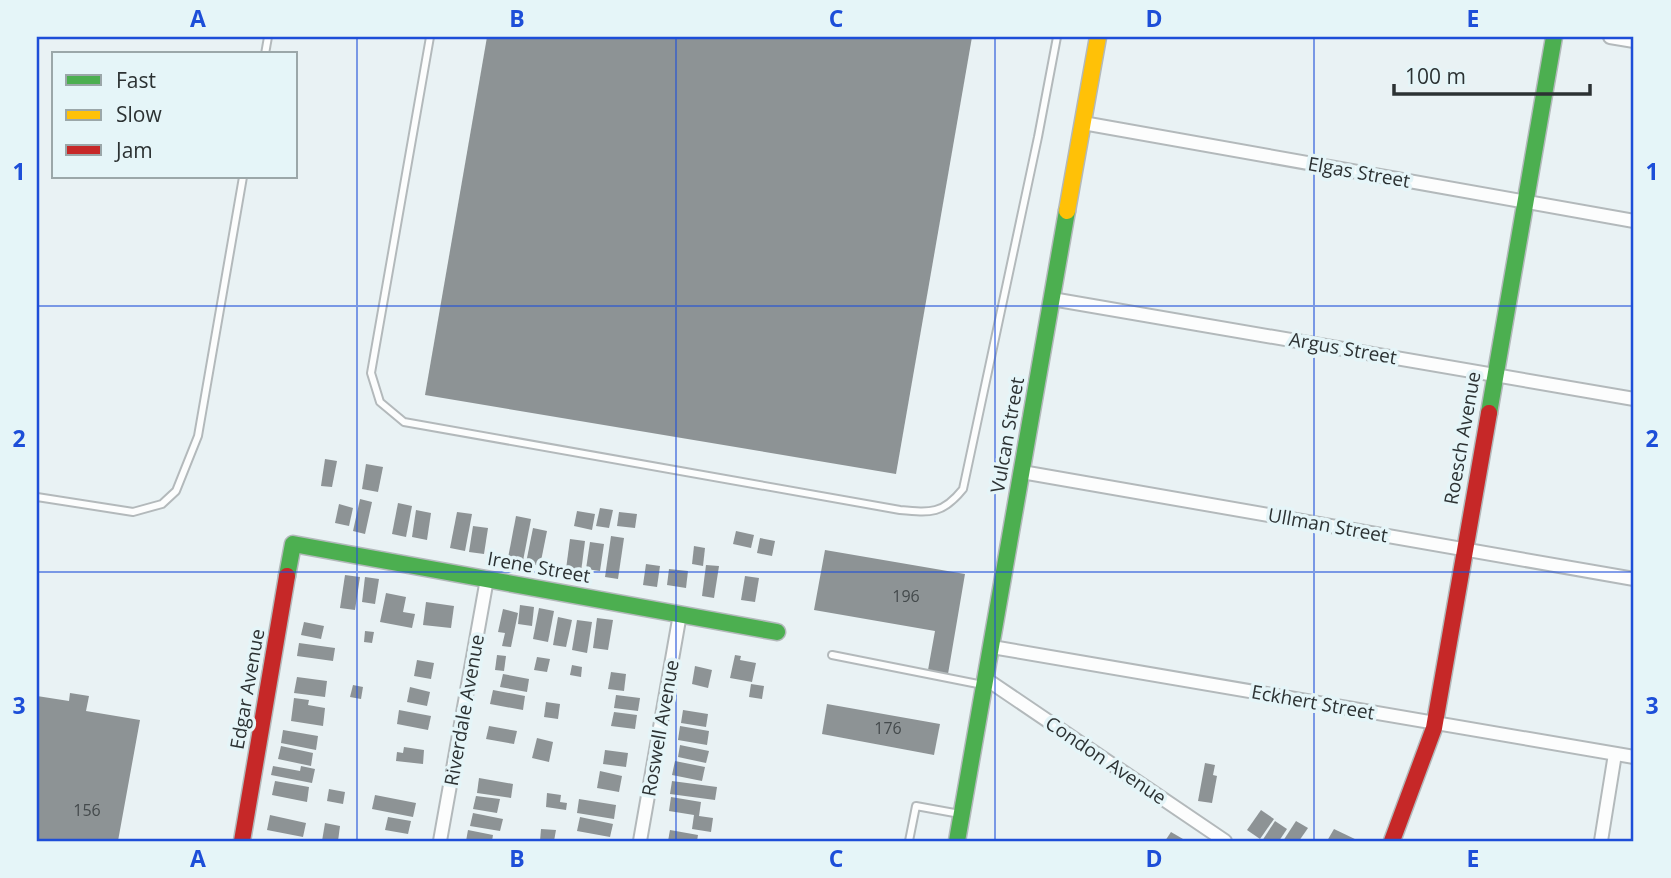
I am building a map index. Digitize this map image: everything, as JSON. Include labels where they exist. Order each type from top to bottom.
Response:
[{"type":"street","name":"Vulcan Street","points":[[957,841],[1098,37]]},
{"type":"street","name":"Roesch Avenue","points":[[1392,841],[1435,723],[1554,37]]},
{"type":"street","points":[[1610,37],[1634,41]]},
{"type":"street","name":"Elgas Street","points":[[1083,123],[1634,221]]},
{"type":"street","name":"Argus Street","points":[[1052,299],[1634,399]]},
{"type":"street","name":"Ullman Street","points":[[1022,472],[1634,579]]},
{"type":"street","name":"Irene Street","points":[[293,544],[778,632]]},
{"type":"street","name":"Edgar Avenue","points":[[242,841],[293,544]]},
{"type":"street","name":"Riverdale Avenue","points":[[440,841],[487,579]]},
{"type":"street","name":"Roswell Avenue","points":[[640,841],[680,614]]},
{"type":"street","name":"Eckhert Street","points":[[992,647],[1634,757]]},
{"type":"street","name":"Condon Avenue","points":[[985,682],[1225,841]]},
{"type":"street","points":[[1601,841],[1615,754]]},
{"type":"lane","points":[[430,37],[371,373],[380,402],[404,422],[928,513],[951,504],[963,489],[1057,37]]},
{"type":"lane","points":[[37,497],[133,512],[162,504],[176,491],[198,436],[243,178]]},
{"type":"lane","points":[[832,655],[985,682]]},
{"type":"lane","points":[[909,841],[916,806],[962,815]]},
{"type":"building","points":[[487,37],[972,37],[896,474],[425,395]]},
{"type":"building","points":[[325,459],[337,461],[332,487],[321,486]]},
{"type":"building","points":[[366,464],[383,467],[378,492],[362,489]]},
{"type":"building","points":[[360,499],[372,502],[365,534],[353,531]]},
{"type":"building","points":[[398,503],[412,506],[406,537],[392,534]]},
{"type":"building","points":[[339,504],[353,508],[349,526],[335,523]]},
{"type":"building","points":[[600,508],[613,510],[609,528],[596,526]]},
{"type":"building","points":[[416,510],[431,513],[427,540],[412,537]]},
{"type":"building","points":[[577,511],[595,514],[592,530],[574,526]]},
{"type":"building","points":[[457,512],[472,514],[465,551],[450,548]]},
{"type":"building","points":[[619,512],[637,514],[635,528],[617,526]]},
{"type":"building","points":[[516,516],[531,519],[523,561],[508,558]]},
{"type":"building","points":[[473,526],[488,528],[484,554],[469,552]]},
{"type":"building","points":[[533,528],[547,531],[540,566],[526,563]]},
{"type":"building","points":[[736,531],[754,535],[751,548],[733,544]]},
{"type":"building","points":[[611,536],[624,538],[618,579],[605,577]]},
{"type":"building","points":[[760,538],[775,541],[772,556],[757,553]]},
{"type":"building","points":[[570,539],[585,541],[581,572],[566,569]]},
{"type":"building","points":[[590,542],[604,544],[600,571],[586,569]]},
{"type":"building","points":[[694,546],[705,548],[703,566],[692,564]]},
{"type":"building","points":[[825,550],[965,574],[948,674],[928,670],[935,631],[814,610]]},
{"type":"building","points":[[646,564],[660,566],[657,587],[643,585]]},
{"type":"building","points":[[706,565],[719,566],[714,598],[702,596]]},
{"type":"building","points":[[669,569],[688,571],[686,588],[667,585]]},
{"type":"building","points":[[345,575],[360,577],[355,610],[340,608]]},
{"type":"building","points":[[745,576],[759,578],[755,602],[741,600]]},
{"type":"building","points":[[365,577],[379,579],[375,604],[362,602]]},
{"type":"building","points":[[386,593],[406,597],[403,612],[415,614],[412,628],[380,622]]},
{"type":"building","points":[[426,602],[454,606],[451,628],[423,625]]},
{"type":"building","points":[[520,605],[534,607],[532,626],[518,624]]},
{"type":"building","points":[[539,608],[554,611],[548,642],[533,639]]},
{"type":"building","points":[[503,609],[518,613],[511,647],[502,646],[505,633],[498,632]]},
{"type":"building","points":[[558,617],[572,620],[566,647],[553,645]]},
{"type":"building","points":[[597,618],[613,620],[608,650],[593,648]]},
{"type":"building","points":[[577,620],[592,622],[587,653],[572,650]]},
{"type":"building","points":[[304,622],[324,626],[321,639],[301,635]]},
{"type":"building","points":[[365,631],[374,632],[372,643],[364,642]]},
{"type":"building","points":[[299,643],[335,648],[333,661],[297,656]]},
{"type":"building","points":[[497,655],[506,656],[504,671],[495,670]]},
{"type":"building","points":[[735,655],[741,656],[740,660],[756,663],[752,682],[730,678]]},
{"type":"building","points":[[537,657],[550,659],[547,672],[534,670]]},
{"type":"building","points":[[417,660],[434,663],[431,679],[414,676]]},
{"type":"building","points":[[572,665],[582,667],[581,677],[570,675]]},
{"type":"building","points":[[695,666],[712,670],[708,688],[692,684]]},
{"type":"building","points":[[611,672],[626,674],[624,691],[608,689]]},
{"type":"building","points":[[503,674],[529,679],[527,692],[500,687]]},
{"type":"building","points":[[297,677],[327,681],[325,697],[294,693]]},
{"type":"building","points":[[751,684],[764,686],[762,699],[749,697]]},
{"type":"building","points":[[353,685],[363,687],[361,699],[350,697]]},
{"type":"building","points":[[410,687],[430,692],[427,706],[407,702]]},
{"type":"building","points":[[493,690],[525,696],[523,710],[490,704]]},
{"type":"building","points":[[70,693],[89,696],[86,711],[140,720],[118,841],[37,841],[37,696],[69,701]]},
{"type":"building","points":[[616,695],[640,698],[638,711],[614,708]]},
{"type":"building","points":[[294,698],[309,700],[308,705],[325,708],[323,726],[291,721]]},
{"type":"building","points":[[546,702],[560,704],[558,719],[544,717]]},
{"type":"building","points":[[827,704],[940,724],[934,755],[822,734]]},
{"type":"building","points":[[399,710],[431,716],[428,730],[397,724]]},
{"type":"building","points":[[683,710],[708,714],[706,727],[681,723]]},
{"type":"building","points":[[614,712],[637,715],[635,729],[611,726]]},
{"type":"building","points":[[489,726],[517,731],[514,744],[486,739]]},
{"type":"building","points":[[680,726],[709,731],[707,745],[678,740]]},
{"type":"building","points":[[283,730],[318,736],[316,750],[281,743]]},
{"type":"building","points":[[537,738],[553,742],[549,762],[532,758]]},
{"type":"building","points":[[680,745],[709,751],[706,763],[678,757]]},
{"type":"building","points":[[281,746],[313,753],[311,766],[278,759]]},
{"type":"building","points":[[404,747],[424,750],[423,764],[396,761],[397,752],[403,753]]},
{"type":"building","points":[[605,750],[628,753],[626,767],[603,764]]},
{"type":"building","points":[[675,761],[705,767],[702,781],[672,775]]},
{"type":"building","points":[[1205,763],[1215,765],[1213,775],[1217,776],[1212,803],[1198,801]]},
{"type":"building","points":[[273,766],[300,771],[301,766],[315,769],[312,783],[271,775]]},
{"type":"building","points":[[600,771],[622,776],[619,792],[597,788]]},
{"type":"building","points":[[479,778],[513,784],[511,798],[477,793]]},
{"type":"building","points":[[275,781],[309,787],[307,802],[272,795]]},
{"type":"building","points":[[672,781],[717,787],[715,800],[670,794]]},
{"type":"building","points":[[329,789],[345,792],[343,804],[327,801]]},
{"type":"building","points":[[547,793],[561,795],[560,802],[567,803],[566,810],[546,807]]},
{"type":"building","points":[[375,795],[416,803],[413,817],[372,809]]},
{"type":"building","points":[[476,796],[500,799],[497,813],[473,809]]},
{"type":"building","points":[[671,797],[701,802],[699,816],[713,818],[711,832],[692,829],[694,815],[669,811]]},
{"type":"building","points":[[579,799],[616,805],[614,819],[577,813]]},
{"type":"building","points":[[1261,810],[1274,819],[1260,839],[1247,830]]},
{"type":"building","points":[[473,813],[503,819],[500,831],[470,826]]},
{"type":"building","points":[[270,815],[306,823],[303,837],[267,830]]},
{"type":"building","points":[[388,817],[411,821],[408,834],[385,830]]},
{"type":"building","points":[[580,817],[613,824],[610,837],[577,831]]},
{"type":"building","points":[[1275,821],[1287,829],[1279,841],[1262,841]]},
{"type":"building","points":[[1296,821],[1308,828],[1299,841],[1283,841]]},
{"type":"building","points":[[325,823],[340,826],[338,841],[322,841]]},
{"type":"building","points":[[541,829],[556,830],[554,841],[540,841]]},
{"type":"building","points":[[1334,829],[1359,841],[1327,841]]},
{"type":"building","points":[[468,830],[493,835],[492,841],[466,841]]},
{"type":"building","points":[[670,830],[698,835],[697,841],[668,841]]},
{"type":"building","points":[[1171,832],[1183,839],[1165,841]]},
{"type":"traffic: fast","points":[[1489,413],[1554,37]]},
{"type":"traffic: fast","points":[[957,841],[1067,211]]},
{"type":"traffic: fast","points":[[287,576],[293,544],[777,632]]},
{"type":"traffic: slow","points":[[1067,211],[1098,37]]},
{"type":"traffic: jam","points":[[1392,841],[1434,728],[1489,413]]},
{"type":"traffic: jam","points":[[242,841],[287,576]]}]
